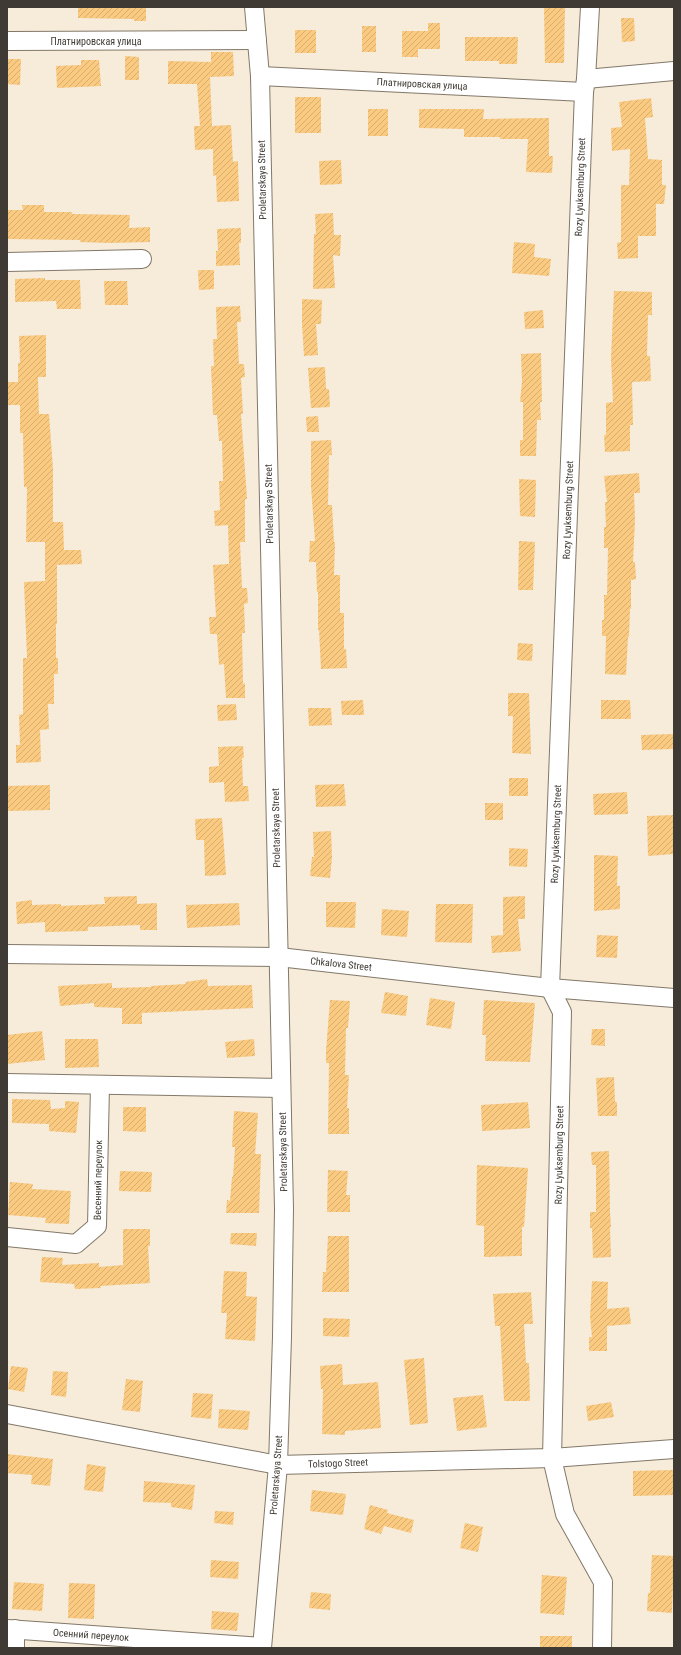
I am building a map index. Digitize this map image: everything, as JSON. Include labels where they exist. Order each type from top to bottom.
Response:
[{"type":"street","name":"Proletarskaya Street","points":[[254,7],[260,76],[284,1209],[278,1465],[262,1648]]},
{"type":"street","name":"Rozy Lyuksemburg Street","points":[[590,7],[585,86],[550,988],[562,1012],[552,1458],[565,1514],[603,1582],[602,1648]]},
{"type":"street","name":"Платнировская улица","points":[[7,41],[257,40]]},
{"type":"street","name":"Платнировская улица","points":[[260,76],[585,86],[674,71]]},
{"type":"street","points":[[7,262],[142,259]]},
{"type":"street","name":"Chkalova Street","points":[[7,954],[279,957],[550,988],[674,998]]},
{"type":"street","points":[[7,1083],[281,1088]]},
{"type":"street","name":"Весенний переулок","points":[[7,1237],[76,1244],[97,1226],[100,1085]]},
{"type":"street","name":"Tolstogo Street","points":[[7,1414],[278,1465],[552,1458],[674,1449]]},
{"type":"street","name":"Осенний переулок","points":[[15,1648],[11,1629],[262,1648]]},
{"type":"building","points":[[78,7],[146,7],[146,21],[134,21],[134,19],[78,18]]},
{"type":"building","points":[[544,7],[565,7],[564,63],[545,63]]},
{"type":"building","points":[[621,18],[634,18],[635,41],[622,42]]},
{"type":"building","points":[[428,23],[440,23],[440,49],[418,49],[418,57],[402,57],[402,31],[428,31]]},
{"type":"building","points":[[362,26],[376,26],[376,52],[362,52]]},
{"type":"building","points":[[295,30],[316,30],[316,53],[295,53]]},
{"type":"building","points":[[465,37],[518,37],[517,64],[499,64],[499,61],[465,61]]},
{"type":"building","points":[[211,52],[233,52],[234,76],[210,77],[212,126],[231,125],[233,162],[238,161],[239,201],[217,202],[216,175],[213,176],[213,149],[195,150],[194,126],[200,126],[197,84],[168,84],[168,61],[211,62]]},
{"type":"building","points":[[125,56],[139,57],[139,80],[125,80]]},
{"type":"building","points":[[7,59],[21,59],[20,85],[7,84]]},
{"type":"building","points":[[81,60],[99,60],[101,86],[57,88],[56,66],[81,65]]},
{"type":"building","points":[[295,97],[321,97],[321,133],[295,133]]},
{"type":"building","points":[[651,98],[653,117],[645,118],[648,159],[662,160],[662,185],[666,185],[664,204],[656,204],[656,236],[638,236],[638,258],[618,259],[617,243],[621,242],[621,185],[629,185],[630,149],[612,151],[611,128],[622,127],[619,102]]},
{"type":"building","points":[[368,109],[388,109],[388,136],[368,136]]},
{"type":"building","points":[[419,109],[484,109],[483,119],[549,118],[549,156],[553,156],[552,173],[526,172],[528,139],[464,137],[464,129],[419,128]]},
{"type":"building","points":[[341,160],[342,184],[320,185],[319,161]]},
{"type":"building","points":[[22,205],[44,205],[44,212],[130,215],[129,228],[150,227],[150,242],[109,243],[80,242],[80,240],[7,239],[7,210],[23,210]]},
{"type":"building","points":[[333,213],[334,235],[341,235],[340,256],[333,255],[335,288],[313,289],[314,234],[316,234],[315,214]]},
{"type":"building","points":[[241,228],[241,243],[239,243],[240,265],[216,266],[216,251],[218,251],[217,229]]},
{"type":"building","points":[[514,242],[535,244],[534,257],[551,259],[549,276],[512,273]]},
{"type":"building","points":[[198,270],[214,270],[214,289],[199,290]]},
{"type":"building","points":[[45,278],[45,280],[80,280],[81,309],[57,309],[56,301],[15,302],[15,279]]},
{"type":"building","points":[[104,281],[127,281],[128,305],[105,305]]},
{"type":"building","points":[[614,291],[652,292],[652,315],[648,315],[647,356],[650,356],[651,381],[632,382],[633,425],[630,425],[630,451],[605,452],[604,435],[606,435],[606,403],[613,402],[611,357]]},
{"type":"building","points":[[302,299],[322,300],[321,324],[316,324],[318,355],[304,356]]},
{"type":"building","points":[[240,306],[241,322],[237,322],[239,364],[244,364],[245,377],[241,378],[243,414],[241,414],[247,499],[245,499],[245,542],[240,542],[242,588],[247,588],[248,603],[244,604],[245,633],[242,633],[243,684],[245,683],[245,698],[226,698],[224,664],[219,665],[217,634],[210,634],[209,617],[216,617],[213,565],[229,564],[228,525],[215,526],[214,511],[220,510],[219,481],[223,481],[222,441],[219,441],[217,415],[213,415],[211,366],[214,366],[213,339],[217,339],[216,307]]},
{"type":"building","points":[[543,310],[544,328],[525,329],[524,312]]},
{"type":"building","points":[[46,335],[46,377],[38,377],[39,414],[49,414],[53,469],[53,522],[63,522],[64,550],[81,550],[82,564],[57,565],[56,658],[58,658],[58,674],[54,674],[54,704],[48,704],[49,729],[40,730],[41,762],[16,763],[16,745],[20,745],[19,715],[23,714],[23,658],[27,658],[24,582],[45,581],[45,542],[26,542],[27,487],[24,487],[23,433],[20,433],[20,405],[8,405],[8,382],[18,382],[18,363],[20,363],[19,336]]},
{"type":"building","points":[[541,353],[542,402],[540,402],[541,420],[537,420],[536,456],[520,456],[520,440],[523,440],[523,402],[520,402],[522,382],[521,354]]},
{"type":"building","points":[[325,367],[326,389],[329,389],[330,407],[311,408],[308,368]]},
{"type":"building","points":[[318,416],[319,432],[307,432],[306,417]]},
{"type":"building","points":[[331,440],[332,455],[329,455],[328,505],[332,505],[335,542],[334,575],[340,575],[340,613],[344,613],[344,649],[346,649],[347,668],[321,669],[316,562],[309,562],[310,541],[315,541],[311,486],[311,441]]},
{"type":"building","points":[[639,473],[640,493],[634,493],[635,520],[633,562],[635,562],[636,579],[631,580],[631,609],[626,675],[605,674],[606,636],[602,636],[602,620],[604,620],[604,595],[607,595],[608,548],[604,548],[604,527],[606,527],[605,502],[607,502],[604,476]]},
{"type":"building","points":[[519,479],[536,480],[535,517],[520,516]]},
{"type":"building","points":[[519,541],[535,542],[533,590],[518,590]]},
{"type":"building","points":[[518,643],[533,644],[532,661],[517,660]]},
{"type":"building","points":[[508,693],[529,693],[531,754],[512,753],[513,716],[508,716]]},
{"type":"building","points":[[363,700],[364,715],[342,715],[341,701]]},
{"type":"building","points":[[601,700],[630,700],[631,719],[601,719]]},
{"type":"building","points":[[236,704],[237,720],[218,721],[217,705]]},
{"type":"building","points":[[308,708],[331,708],[332,725],[309,726]]},
{"type":"building","points":[[674,734],[674,749],[642,750],[641,735]]},
{"type":"building","points":[[243,746],[243,786],[248,786],[249,801],[225,802],[224,782],[209,783],[209,767],[219,766],[218,747]]},
{"type":"building","points":[[509,778],[528,778],[528,796],[509,796]]},
{"type":"building","points":[[344,784],[346,806],[316,807],[315,785]]},
{"type":"building","points":[[50,785],[50,810],[7,811],[7,786]]},
{"type":"building","points":[[627,792],[628,814],[594,815],[593,794]]},
{"type":"building","points":[[485,803],[503,803],[503,820],[485,820]]},
{"type":"building","points":[[674,815],[674,854],[648,856],[647,816]]},
{"type":"building","points":[[222,818],[226,875],[205,876],[204,840],[196,840],[195,819]]},
{"type":"building","points":[[331,831],[332,857],[330,878],[310,876],[312,857],[314,857],[313,832]]},
{"type":"building","points":[[509,848],[528,849],[527,867],[509,866]]},
{"type":"building","points":[[594,855],[618,856],[617,886],[620,886],[620,909],[594,911]]},
{"type":"building","points":[[137,896],[137,904],[157,903],[157,930],[140,930],[140,925],[88,927],[88,931],[45,932],[45,922],[17,924],[16,902],[32,900],[32,905],[61,904],[61,906],[105,904],[104,897]]},
{"type":"building","points":[[525,896],[525,919],[518,919],[521,951],[492,953],[491,936],[503,935],[503,897]]},
{"type":"building","points":[[326,902],[356,902],[355,928],[326,927]]},
{"type":"building","points":[[239,903],[240,925],[187,928],[186,905]]},
{"type":"building","points":[[436,904],[473,904],[472,943],[435,942]]},
{"type":"building","points":[[382,909],[409,911],[407,937],[381,935]]},
{"type":"building","points":[[597,935],[618,936],[617,958],[596,957]]},
{"type":"building","points":[[207,979],[208,986],[252,985],[253,1008],[142,1013],[142,1024],[122,1024],[122,1008],[94,1007],[94,1003],[60,1006],[58,986],[112,983],[112,988],[151,987],[186,984],[185,982]]},
{"type":"building","points":[[385,992],[408,996],[406,1016],[381,1013]]},
{"type":"building","points":[[430,998],[455,1002],[451,1029],[426,1025]]},
{"type":"building","points":[[330,1000],[350,1001],[348,1028],[346,1028],[345,1075],[349,1075],[347,1108],[349,1108],[349,1134],[328,1134],[329,1063],[326,1063],[326,1051]]},
{"type":"building","points":[[484,1000],[535,1003],[530,1062],[485,1061],[486,1035],[482,1035]]},
{"type":"building","points":[[592,1029],[605,1029],[605,1046],[591,1045]]},
{"type":"building","points":[[42,1031],[45,1060],[7,1064],[7,1035]]},
{"type":"building","points":[[65,1039],[98,1039],[99,1067],[65,1068]]},
{"type":"building","points":[[254,1039],[255,1056],[227,1058],[225,1042]]},
{"type":"building","points":[[614,1077],[617,1116],[598,1116],[596,1078]]},
{"type":"building","points":[[12,1099],[50,1100],[51,1109],[65,1108],[65,1101],[79,1102],[76,1133],[49,1131],[49,1124],[12,1123]]},
{"type":"building","points":[[528,1102],[530,1128],[482,1131],[481,1105]]},
{"type":"building","points":[[123,1107],[146,1107],[146,1132],[123,1131]]},
{"type":"building","points":[[234,1111],[258,1113],[255,1154],[261,1154],[259,1213],[226,1213],[227,1200],[230,1201],[233,1177],[235,1147],[232,1147]]},
{"type":"building","points":[[609,1151],[611,1257],[593,1258],[590,1212],[596,1212],[596,1165],[592,1165],[591,1152]]},
{"type":"building","points":[[477,1165],[528,1168],[524,1227],[522,1227],[522,1256],[484,1257],[484,1226],[476,1225]]},
{"type":"building","points":[[328,1170],[348,1171],[346,1195],[350,1195],[350,1212],[327,1212]]},
{"type":"building","points":[[120,1171],[152,1172],[151,1192],[119,1191]]},
{"type":"building","points":[[10,1182],[33,1184],[32,1189],[71,1191],[69,1224],[45,1223],[46,1218],[8,1215]]},
{"type":"building","points":[[123,1229],[150,1229],[150,1246],[148,1246],[150,1283],[75,1289],[74,1284],[40,1282],[42,1257],[63,1258],[62,1265],[99,1263],[99,1267],[123,1265]]},
{"type":"building","points":[[231,1233],[257,1233],[256,1246],[230,1244]]},
{"type":"building","points":[[328,1236],[349,1236],[349,1292],[322,1292],[323,1272],[326,1272]]},
{"type":"building","points":[[224,1271],[247,1272],[246,1296],[257,1297],[255,1341],[225,1339],[227,1313],[221,1313]]},
{"type":"building","points":[[592,1281],[608,1282],[607,1309],[629,1307],[631,1324],[607,1326],[607,1351],[589,1351],[589,1337],[592,1337],[590,1317]]},
{"type":"building","points":[[531,1292],[533,1324],[524,1324],[526,1363],[529,1363],[530,1401],[504,1401],[500,1326],[495,1326],[493,1294]]},
{"type":"building","points":[[323,1318],[350,1319],[349,1337],[323,1336]]},
{"type":"building","points":[[424,1358],[428,1423],[410,1425],[404,1360]]},
{"type":"building","points":[[342,1364],[343,1385],[378,1382],[381,1428],[345,1431],[345,1435],[322,1434],[323,1389],[321,1389],[320,1366]]},
{"type":"building","points":[[11,1366],[28,1368],[24,1392],[8,1389]]},
{"type":"building","points":[[53,1371],[68,1372],[66,1397],[51,1395]]},
{"type":"building","points":[[126,1379],[143,1381],[140,1412],[122,1410]]},
{"type":"building","points":[[193,1393],[213,1394],[211,1419],[191,1417]]},
{"type":"building","points":[[483,1395],[487,1427],[457,1431],[453,1398]]},
{"type":"building","points":[[611,1402],[614,1417],[588,1421],[586,1406]]},
{"type":"building","points":[[219,1409],[250,1411],[248,1430],[218,1428]]},
{"type":"building","points":[[7,1454],[53,1459],[50,1486],[31,1484],[32,1475],[7,1473]]},
{"type":"building","points":[[87,1464],[106,1467],[103,1492],[84,1490]]},
{"type":"building","points":[[674,1470],[674,1495],[633,1496],[633,1471]]},
{"type":"building","points":[[144,1481],[195,1485],[192,1510],[171,1507],[171,1503],[143,1502]]},
{"type":"building","points":[[312,1490],[346,1494],[343,1515],[310,1511]]},
{"type":"building","points":[[370,1505],[388,1510],[387,1513],[414,1520],[411,1533],[384,1526],[381,1534],[364,1529]]},
{"type":"building","points":[[215,1511],[234,1512],[233,1525],[214,1523]]},
{"type":"building","points":[[465,1523],[483,1527],[478,1552],[460,1548]]},
{"type":"building","points":[[652,1555],[674,1556],[672,1613],[647,1611],[648,1593],[650,1593]]},
{"type":"building","points":[[211,1560],[239,1562],[238,1579],[210,1577]]},
{"type":"building","points":[[542,1575],[567,1577],[564,1615],[540,1613]]},
{"type":"building","points":[[14,1582],[44,1584],[42,1611],[12,1609]]},
{"type":"building","points":[[69,1583],[95,1584],[94,1619],[68,1618]]},
{"type":"building","points":[[311,1592],[331,1594],[330,1610],[309,1608]]},
{"type":"building","points":[[212,1611],[239,1613],[237,1631],[211,1629]]},
{"type":"building","points":[[540,1636],[572,1636],[572,1648],[540,1648]]}]
